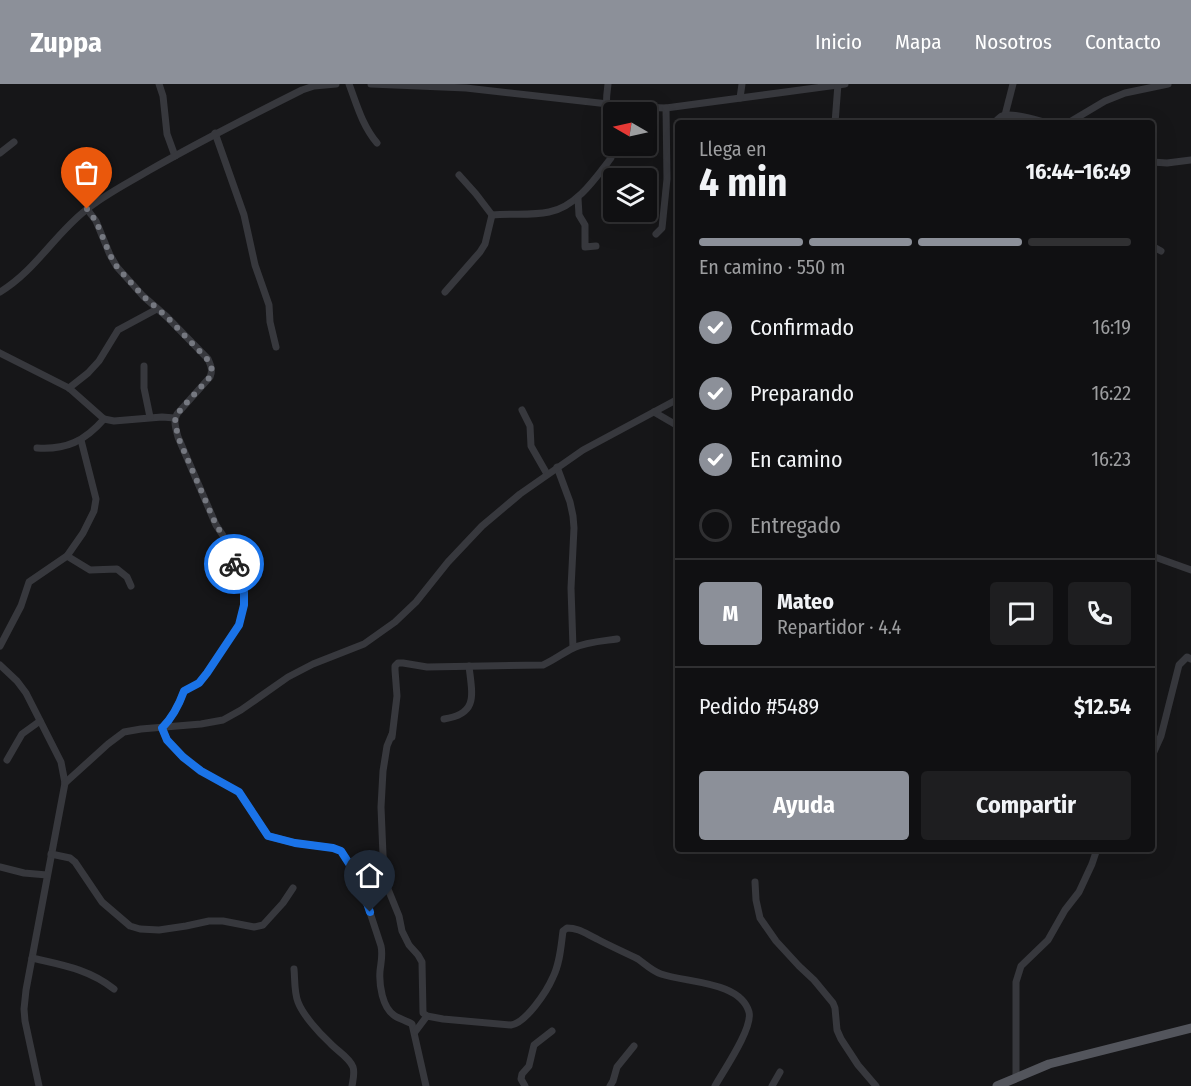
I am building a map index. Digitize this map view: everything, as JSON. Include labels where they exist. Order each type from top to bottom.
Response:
[{"type":"main road","points":[[997,1086],[1057,1062],[1191,1028]]},
{"type":"street","points":[[159,84],[163,96],[167,134],[175,156]]},
{"type":"street","points":[[0,292],[21,277],[64,230],[87,209],[175,156],[300,87],[336,84]]},
{"type":"street","points":[[349,84],[361,118],[377,143]]},
{"type":"street","points":[[371,84],[466,86],[603,103]]},
{"type":"street","points":[[605,102],[608,84]]},
{"type":"street","points":[[740,98],[742,84]]},
{"type":"street","points":[[657,108],[840,84],[834,120]]},
{"type":"street","points":[[1005,116],[1013,84]]},
{"type":"street","points":[[1073,120],[1105,101],[1125,93],[1168,84]]},
{"type":"street","points":[[656,234],[663,228],[667,178],[666,108]]},
{"type":"street","points":[[997,120],[1005,116],[1037,120]]},
{"type":"street","points":[[215,134],[244,215],[255,265],[269,305],[270,322],[276,346]]},
{"type":"street","points":[[0,153],[14,142]]},
{"type":"street","points":[[492,215],[550,212],[560,209],[578,198],[611,156]]},
{"type":"street","points":[[1155,162],[1191,160]]},
{"type":"street","points":[[459,176],[492,215]]},
{"type":"street","points":[[578,198],[579,215],[585,225],[585,248],[596,246]]},
{"type":"street","points":[[87,209],[96,221],[117,267],[207,359],[211,366],[210,377],[175,418],[178,437],[216,525],[226,540],[244,592],[244,605],[239,625],[199,683],[184,691],[180,705],[162,728]]},
{"type":"street","points":[[445,292],[485,244],[492,215]]},
{"type":"street","points":[[1155,248],[1161,251]]},
{"type":"street","points":[[69,388],[99,361],[118,330],[158,309]]},
{"type":"street","points":[[0,353],[69,388],[104,420],[175,418]]},
{"type":"street","points":[[144,366],[144,388],[150,417]]},
{"type":"street","points":[[65,783],[124,732],[223,720],[313,664],[364,644],[395,622],[416,602],[448,562],[482,526],[520,494],[583,450],[675,401]]},
{"type":"street","points":[[522,410],[530,426],[531,446],[547,474]]},
{"type":"street","points":[[654,412],[675,424]]},
{"type":"street","points":[[37,448],[53,449],[81,440],[104,420]]},
{"type":"street","points":[[0,646],[21,606],[29,582],[67,556],[83,533],[94,511],[96,500],[81,440]]},
{"type":"street","points":[[557,467],[573,516],[571,588],[573,648]]},
{"type":"street","points":[[67,556],[90,570],[117,569],[127,577],[131,586]]},
{"type":"street","points":[[1155,557],[1191,570]]},
{"type":"street","points":[[391,746],[397,696],[395,666],[398,663],[427,667],[543,665],[573,648],[617,639]]},
{"type":"street","points":[[1155,749],[1161,736],[1179,664],[1187,657],[1191,659]]},
{"type":"street","points":[[0,665],[17,681],[40,721],[61,762],[65,783],[24,1009],[39,1086]]},
{"type":"street","points":[[444,719],[460,716],[469,708],[470,666]]},
{"type":"street","points":[[6,760],[22,734],[40,721]]},
{"type":"street","points":[[162,728],[167,740],[183,757],[201,771],[239,792],[268,836],[295,843],[333,848],[341,851],[347,858],[359,879],[381,946],[381,987],[386,1004],[395,1016],[412,1024],[426,1086]]},
{"type":"street","points":[[392,734],[387,746],[383,771],[381,807],[383,855],[388,889],[399,916],[402,931],[422,962],[423,1013],[427,1016],[511,1025],[522,1021],[540,999],[554,976],[563,931],[573,928],[639,960],[657,972],[719,987],[732,992],[742,1000],[748,1010],[749,1024],[715,1086]]},
{"type":"street","points":[[1016,1077],[1017,974],[1021,966],[1048,940],[1065,910],[1079,892],[1096,852]]},
{"type":"street","points":[[51,854],[70,858],[75,862],[102,902],[130,926],[140,929],[159,930],[209,921],[224,921],[254,927],[263,925],[293,888]]},
{"type":"street","points":[[0,867],[24,873],[47,875]]},
{"type":"street","points":[[755,882],[760,918],[776,941],[833,1003],[837,1030],[841,1039],[858,1065],[876,1086]]},
{"type":"street","points":[[32,958],[90,974],[100,978],[114,989]]},
{"type":"street","points":[[294,969],[298,1002],[316,1028],[349,1060],[354,1074],[352,1086]]},
{"type":"street","points":[[415,1032],[427,1016]]},
{"type":"street","points":[[525,1086],[521,1079],[522,1074],[529,1066],[534,1045],[552,1030]]},
{"type":"street","points":[[610,1086],[616,1067],[634,1046]]},
{"type":"street","points":[[772,1086],[780,1072]]},
{"type":"way so far","points":[[87,209],[96,221],[117,267],[143,296],[194,345],[211,366],[210,377],[175,418],[178,437],[216,525],[226,540],[234,564]]},
{"type":"route","points":[[234,564],[244,592],[244,605],[239,625],[199,683],[184,691],[180,705],[162,728],[167,740],[183,757],[201,771],[239,792],[268,836],[341,851],[359,879],[370,912]]}]
